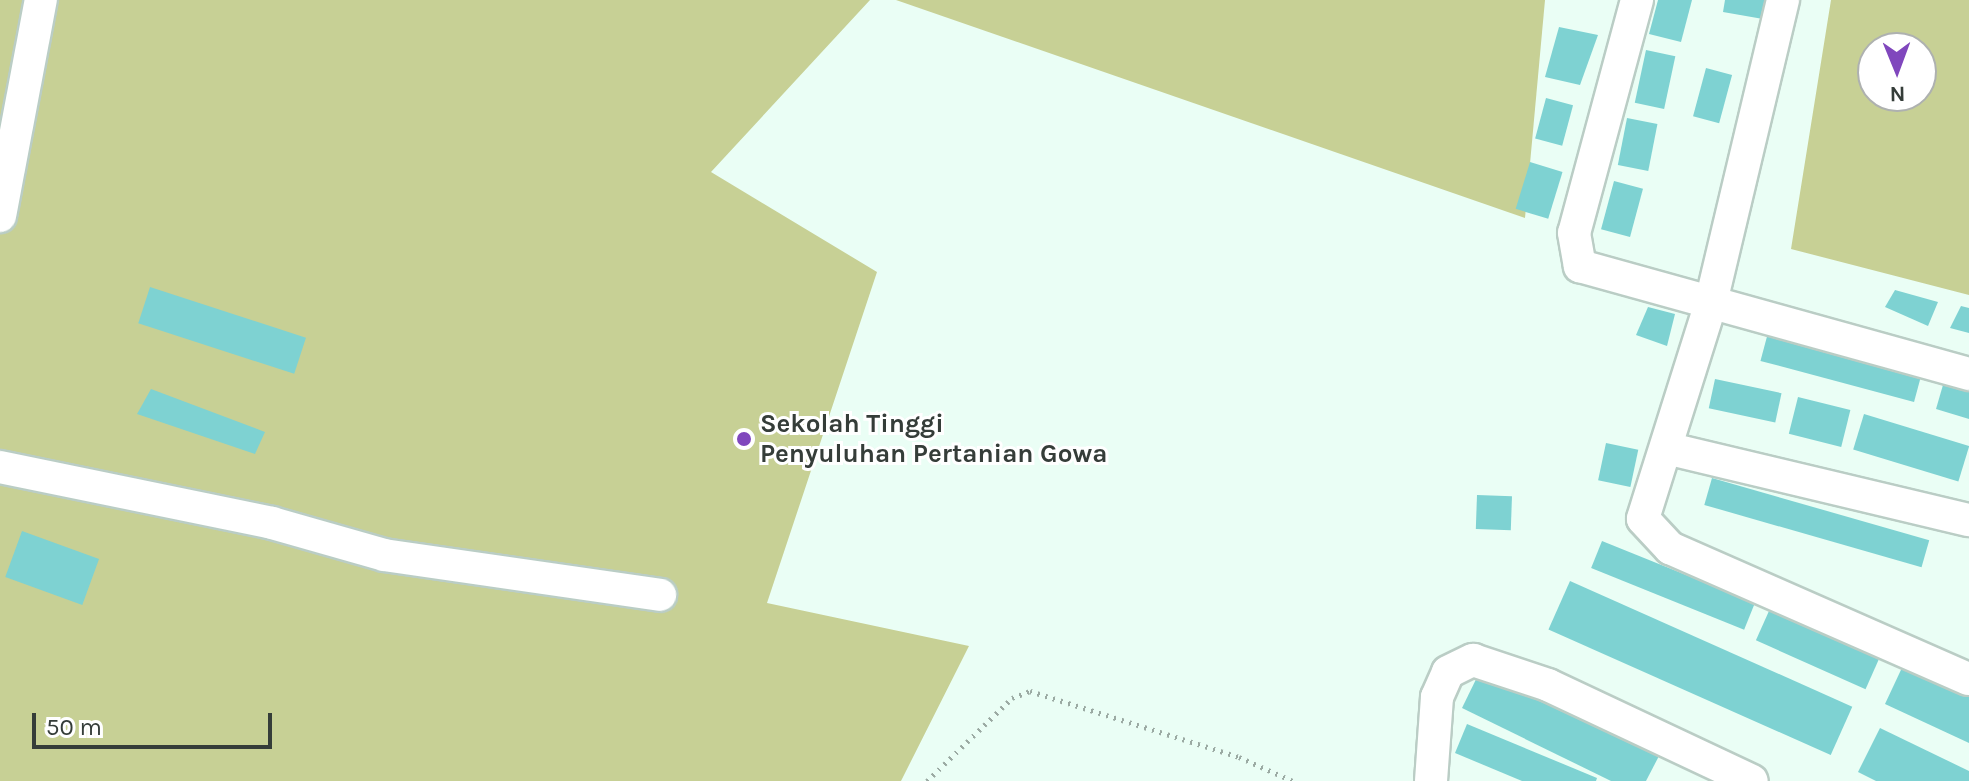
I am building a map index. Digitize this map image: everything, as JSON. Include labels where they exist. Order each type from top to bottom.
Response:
[{"type":"street","points":[[0,216],[41,0]]},
{"type":"street","points":[[1637,0],[1572,247],[1580,266],[1598,276],[1969,374]]},
{"type":"street","points":[[1783,0],[1710,306],[1670,449],[1643,519],[1661,543],[1969,679]]},
{"type":"street","points":[[1670,449],[1969,520]]},
{"type":"street","points":[[0,467],[272,523],[384,555],[660,595]]},
{"type":"street","points":[[1431,781],[1437,697],[1448,672],[1473,660],[1548,685],[1752,781]]},
{"type":"path","points":[[927,781],[1012,698],[1030,691],[1239,757],[1293,781]]},
{"type":"green space","points":[[0,0],[870,0],[711,172],[877,272],[767,603],[969,646],[901,781],[0,781]]},
{"type":"green space","points":[[896,0],[1545,0],[1525,218]]},
{"type":"green space","points":[[1831,0],[1969,0],[1969,295],[1791,249]]},
{"type":"building","points":[[1658,0],[1692,0],[1681,42],[1649,34]]},
{"type":"building","points":[[1725,0],[1766,0],[1763,19],[1723,12]]},
{"type":"building","points":[[1559,27],[1598,35],[1580,85],[1545,77]]},
{"type":"building","points":[[1646,50],[1675,56],[1664,109],[1635,103]]},
{"type":"building","points":[[1706,68],[1732,75],[1719,123],[1693,116]]},
{"type":"building","points":[[1546,98],[1573,105],[1562,146],[1535,139]]},
{"type":"building","points":[[1627,118],[1657,124],[1648,171],[1618,165]]},
{"type":"building","points":[[1530,162],[1563,172],[1548,219],[1516,209]]},
{"type":"building","points":[[1614,181],[1643,189],[1630,237],[1601,229]]},
{"type":"building","points":[[150,287],[306,338],[294,374],[138,323]]},
{"type":"building","points":[[1895,290],[1938,302],[1928,326],[1885,307]]},
{"type":"building","points":[[1961,306],[1969,308],[1969,333],[1950,328]]},
{"type":"building","points":[[1648,307],[1675,314],[1667,346],[1636,335]]},
{"type":"building","points":[[1769,329],[1923,370],[1914,402],[1760,361]]},
{"type":"building","points":[[1945,378],[1969,385],[1969,419],[1936,409]]},
{"type":"building","points":[[1715,379],[1782,393],[1775,422],[1709,408]]},
{"type":"building","points":[[151,389],[265,432],[255,454],[137,414]]},
{"type":"building","points":[[1798,397],[1850,410],[1841,447],[1789,434]]},
{"type":"building","points":[[1864,414],[1969,446],[1958,482],[1853,449]]},
{"type":"building","points":[[1606,443],[1638,450],[1630,487],[1598,480]]},
{"type":"building","points":[[1712,478],[1929,540],[1922,567],[1704,505]]},
{"type":"building","points":[[1477,495],[1512,496],[1511,530],[1476,529]]},
{"type":"building","points":[[22,531],[99,559],[82,605],[5,577]]},
{"type":"building","points":[[1602,541],[1755,603],[1744,630],[1591,568]]},
{"type":"building","points":[[1570,581],[1852,707],[1831,755],[1548,629]]},
{"type":"building","points":[[1773,602],[1883,651],[1866,689],[1756,640]]},
{"type":"building","points":[[1907,657],[1969,685],[1969,743],[1885,704]]},
{"type":"building","points":[[1482,667],[1660,754],[1646,781],[1611,781],[1462,708]]},
{"type":"building","points":[[1467,724],[1597,778],[1596,781],[1522,781],[1455,753]]},
{"type":"building","points":[[1880,728],[1969,771],[1969,781],[1876,781],[1858,772]]},
{"type":"place","name":"Sekolah Tinggi Penyuluhan Pertanian Gowa","points":[[744,439]]}]
